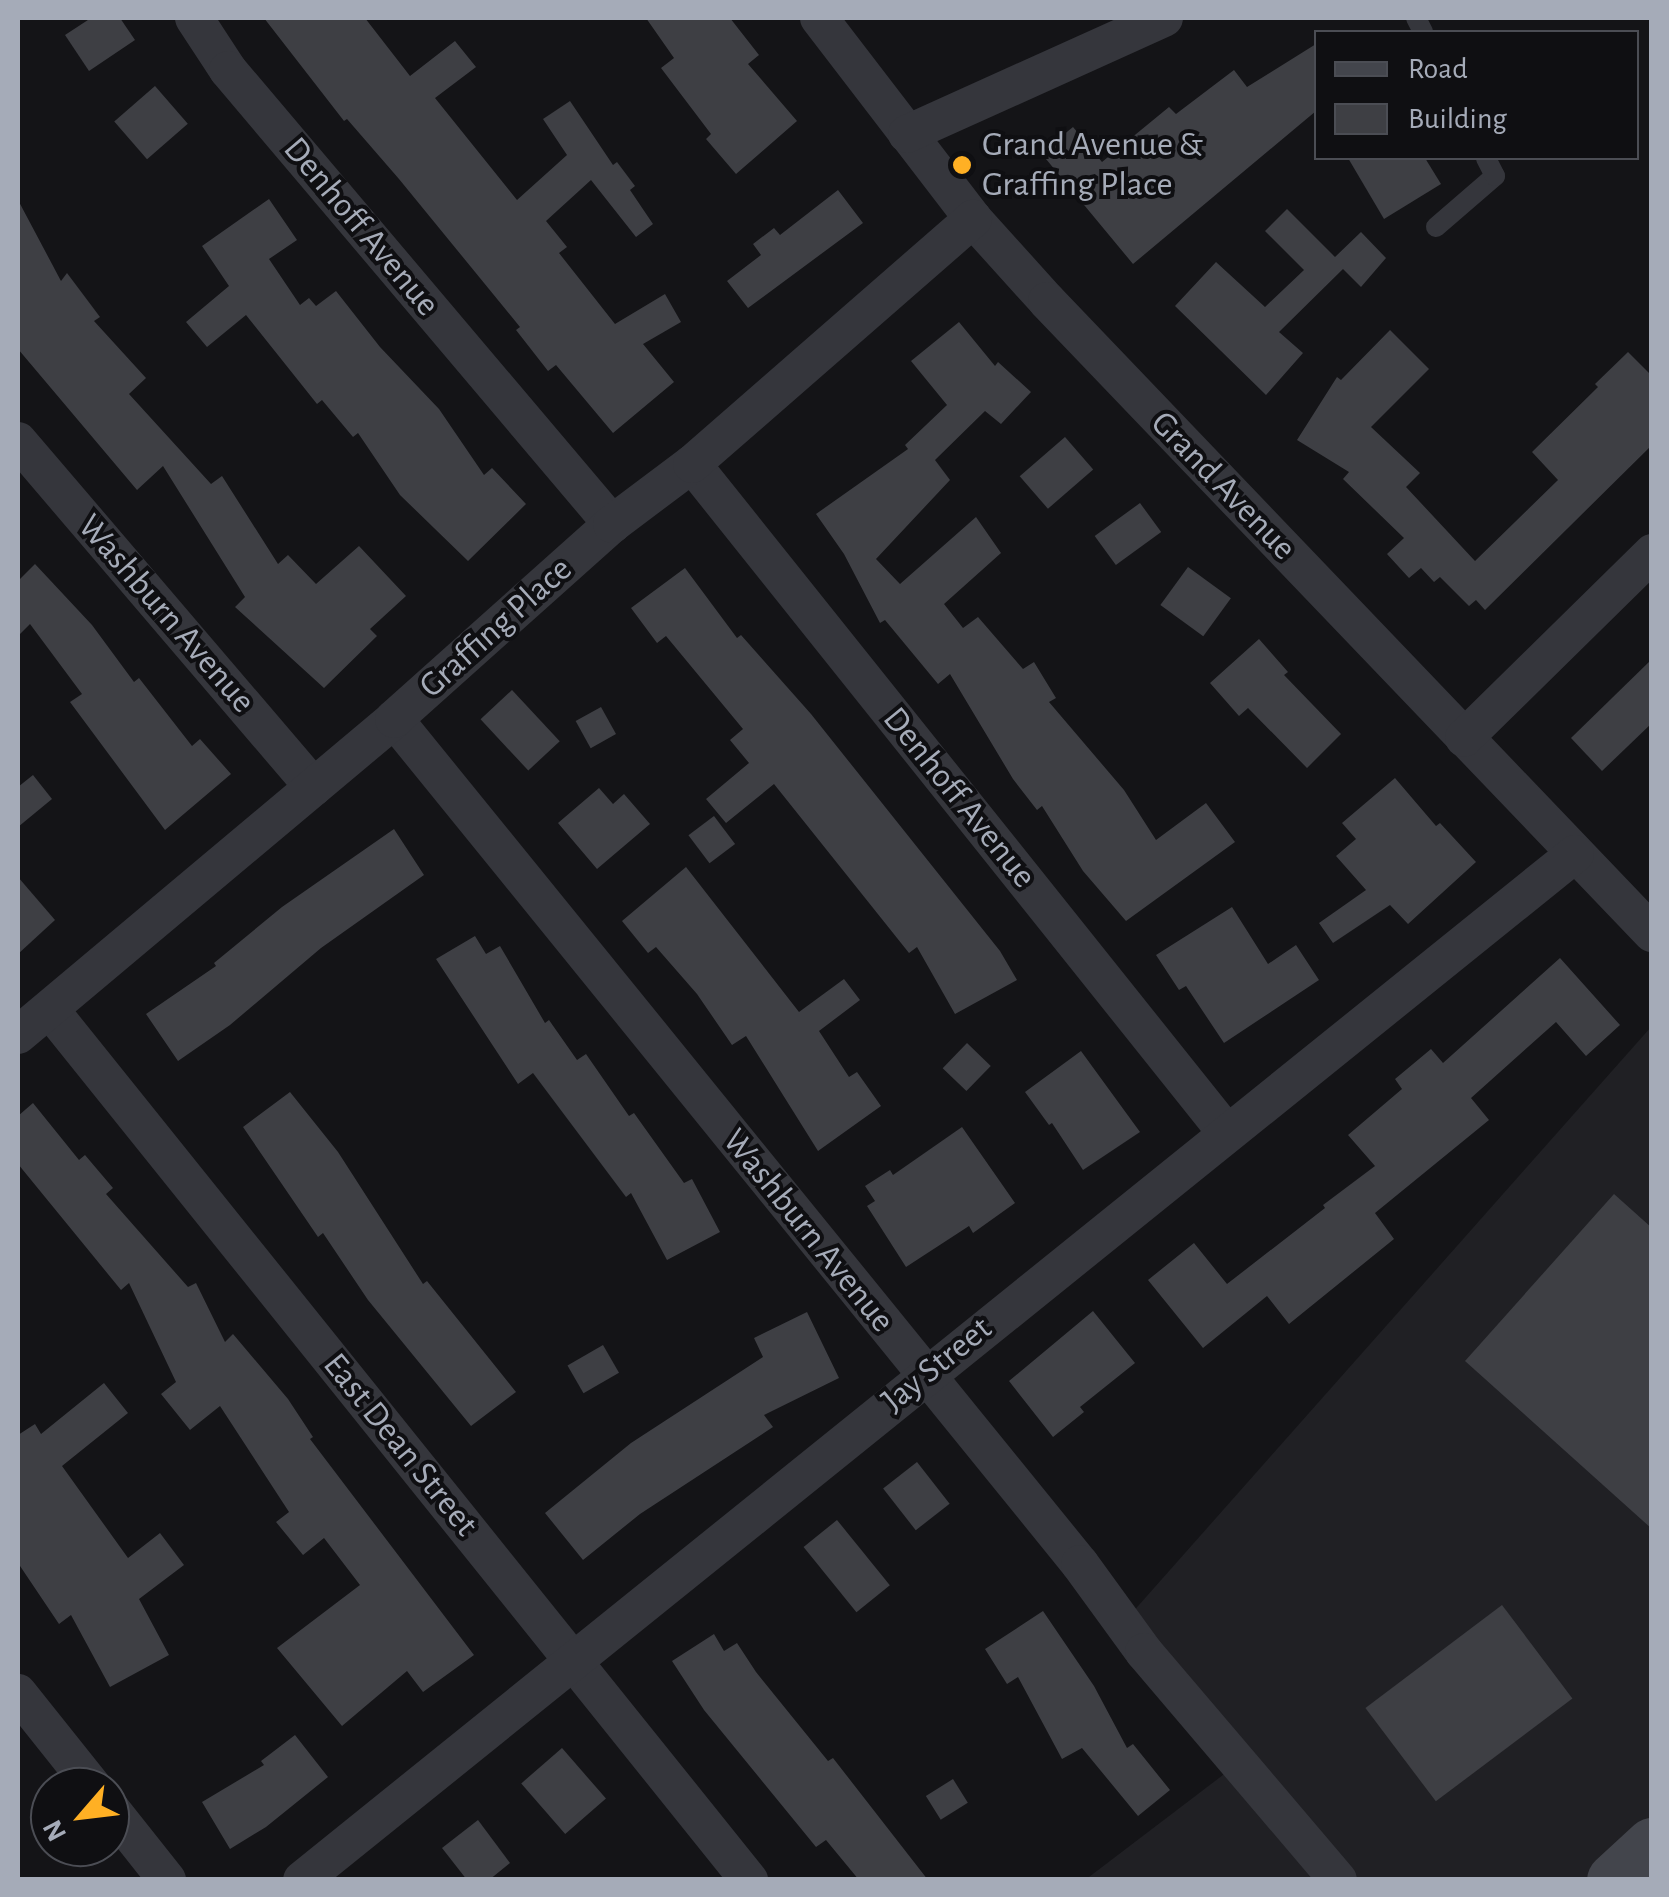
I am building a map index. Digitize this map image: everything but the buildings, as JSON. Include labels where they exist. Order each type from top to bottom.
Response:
[{"type":"main road","points":[[1614,1880],[1652,1844]]},
{"type":"street","name":"Denhoff Avenue","points":[[194,18],[228,70],[612,524]]},
{"type":"street","name":"Grand Avenue","points":[[819,18],[974,219],[1652,933]]},
{"type":"street","points":[[908,134],[1164,18]]},
{"type":"street","name":"Graffing Place","points":[[18,1036],[394,719],[612,524],[692,464],[974,219]]},
{"type":"street","name":"Washburn Avenue","points":[[18,440],[314,786]]},
{"type":"street","name":"Denhoff Avenue","points":[[692,464],[1226,1132]]},
{"type":"street","points":[[1464,738],[1652,553]]},
{"type":"street","name":"Washburn Avenue","points":[[394,719],[1080,1564],[1144,1652],[1338,1880]]},
{"type":"street","name":"Jay Street","points":[[302,1880],[1575,854]]},
{"type":"street","name":"East Dean Street","points":[[51,1011],[749,1880]]},
{"type":"street","points":[[18,1693],[77,1767]]},
{"type":"street","points":[[130,1833],[168,1880]]},
{"type":"lane","points":[[1436,227],[1495,176],[1487,160]]},
{"type":"shaded area","points":[[1651,1027],[1651,1879],[1085,1880],[1240,1762],[1123,1623]]},
{"type":"place","name":"Grand Avenue & Graffing Place","points":[[962,165]]}]
